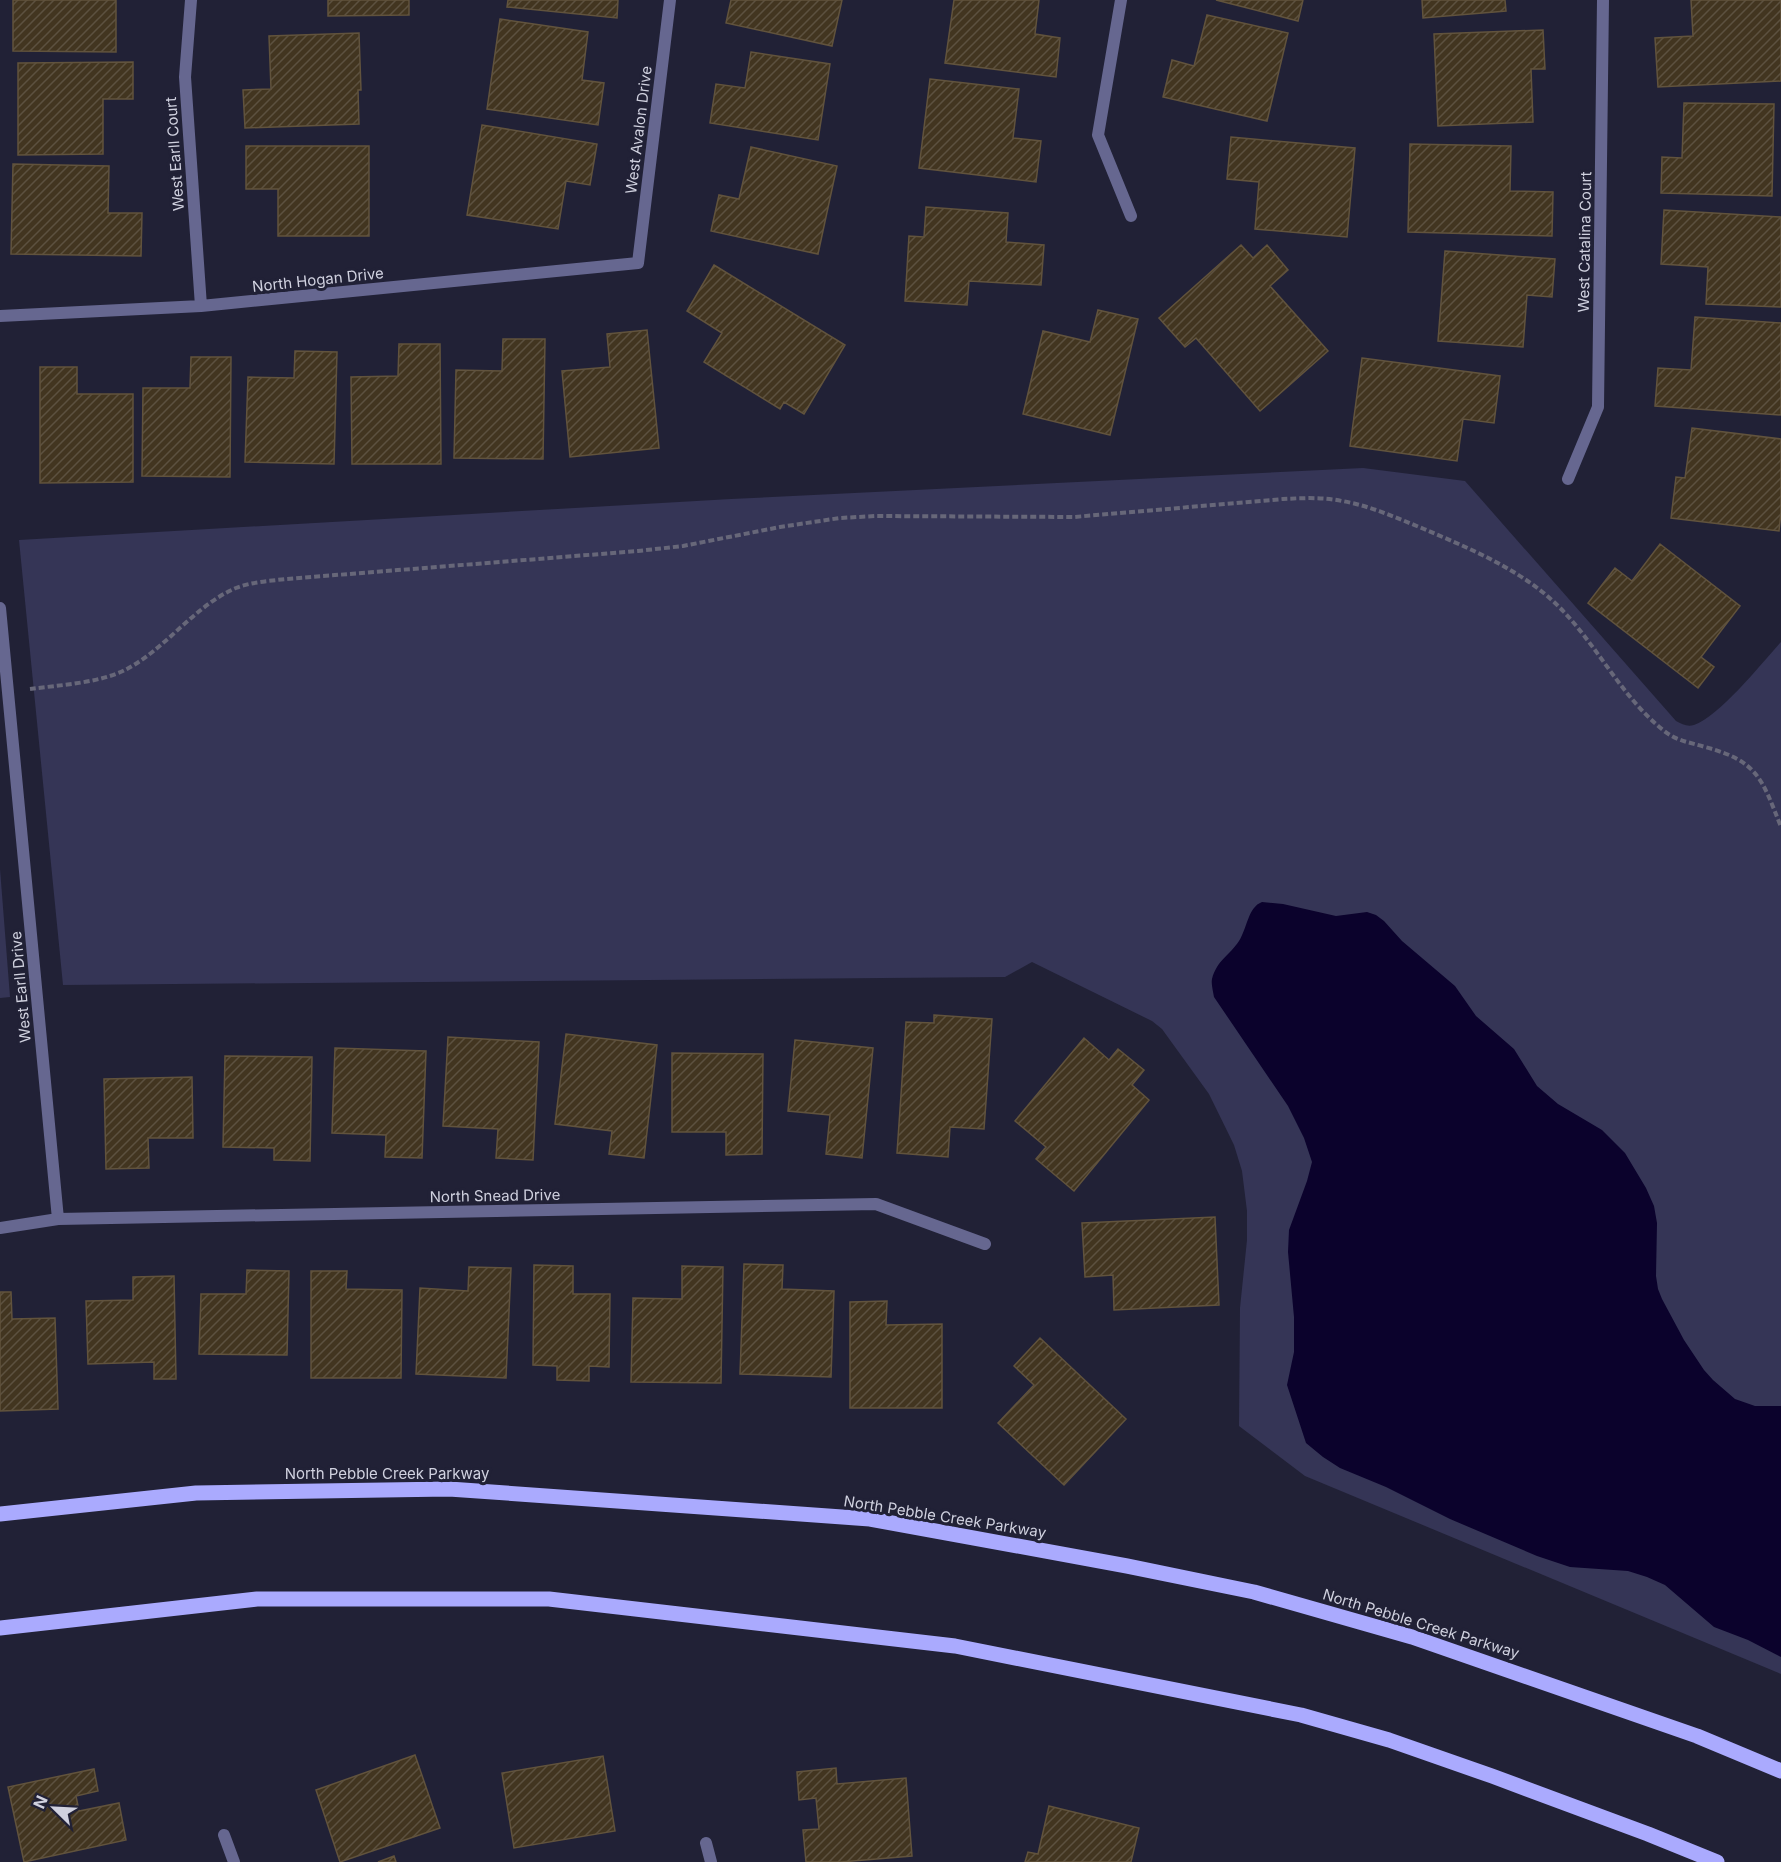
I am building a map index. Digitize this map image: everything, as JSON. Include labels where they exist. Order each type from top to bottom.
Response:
[{"type":"main road","name":"North Pebble Creek Parkway","points":[[0,1515],[196,1493],[448,1490],[870,1519],[1127,1566],[1254,1592],[1423,1640],[1687,1732],[1781,1771]]},
{"type":"main road","points":[[0,1628],[257,1599],[549,1599],[955,1646],[1210,1696],[1323,1721],[1389,1740],[1492,1776],[1717,1862]]},
{"type":"street","name":"West Earll Court","points":[[191,0],[185,77],[201,306]]},
{"type":"street","name":"West Avalon Drive","points":[[638,263],[670,0]]},
{"type":"street","points":[[1121,0],[1098,135],[1131,216]]},
{"type":"street","name":"West Catalina Court","points":[[1568,479],[1598,407],[1603,0]]},
{"type":"street","name":"North Hogan Drive","points":[[0,316],[201,306],[638,263]]},
{"type":"street","name":"West Earll Drive","points":[[0,608],[58,1219]]},
{"type":"street","name":"North Snead Drive","points":[[0,1228],[58,1219],[876,1204],[985,1244]]},
{"type":"street","points":[[224,1835],[234,1862]]},
{"type":"street","points":[[706,1843],[711,1862]]},
{"type":"path","points":[[8,692],[78,682],[124,671],[163,644],[223,594],[238,587],[266,582],[650,550],[840,518],[875,516],[1074,517],[1316,498],[1339,500],[1382,512],[1485,556],[1540,589],[1584,634],[1633,699],[1664,731],[1685,743],[1727,753],[1740,759],[1751,768],[1760,779],[1781,827]]},
{"type":"shaded area","points":[[1363,468],[1465,481],[1676,721],[1682,724],[1694,725],[1715,712],[1728,701],[1781,642],[1781,1674],[1305,1476],[1239,1426],[1240,1308],[1247,1240],[1247,1211],[1242,1171],[1234,1145],[1209,1094],[1162,1029],[1152,1021],[1032,962],[1005,977],[63,985],[19,540],[731,499]]},
{"type":"shaded area","points":[[0,869],[10,997],[0,998]]},
{"type":"shaded area","points":[[1262,902],[1283,904],[1336,916],[1367,912],[1376,915],[1402,941],[1455,986],[1476,1016],[1514,1049],[1537,1086],[1558,1104],[1602,1130],[1625,1153],[1654,1206],[1657,1223],[1656,1276],[1658,1289],[1684,1340],[1704,1370],[1735,1399],[1755,1406],[1781,1406],[1781,1657],[1748,1640],[1714,1627],[1665,1585],[1628,1571],[1570,1567],[1537,1556],[1340,1468],[1306,1443],[1287,1385],[1294,1352],[1294,1317],[1288,1252],[1289,1230],[1312,1162],[1304,1138],[1288,1106],[1214,997],[1212,985],[1214,972],[1220,962],[1239,941],[1251,913]]},
{"type":"building","points":[[13,0],[116,0],[116,52],[13,51]]},
{"type":"building","points":[[328,0],[409,0],[409,15],[328,16]]},
{"type":"building","points":[[508,0],[618,0],[617,18],[507,7]]},
{"type":"building","points":[[731,0],[842,0],[832,46],[726,23]]},
{"type":"building","points":[[954,0],[1039,0],[1035,34],[1060,38],[1056,77],[945,63]]},
{"type":"building","points":[[1216,0],[1303,0],[1298,21]]},
{"type":"building","points":[[1422,0],[1505,0],[1506,11],[1423,18]]},
{"type":"building","points":[[1691,0],[1781,0],[1781,81],[1658,87],[1655,38],[1693,36]]},
{"type":"building","points":[[1207,15],[1288,33],[1267,121],[1163,97],[1172,60],[1194,66]]},
{"type":"building","points":[[500,19],[588,32],[582,80],[604,83],[598,125],[487,109]]},
{"type":"building","points":[[1543,30],[1545,69],[1531,69],[1533,122],[1438,126],[1434,34]]},
{"type":"building","points":[[359,33],[361,90],[358,90],[359,124],[245,128],[243,90],[271,89],[269,36]]},
{"type":"building","points":[[751,52],[830,64],[818,140],[710,123],[716,84],[745,88]]},
{"type":"building","points":[[133,62],[133,99],[103,99],[103,154],[18,155],[18,63]]},
{"type":"building","points":[[930,79],[1019,89],[1013,138],[1041,141],[1036,182],[919,168]]},
{"type":"building","points":[[1684,103],[1774,104],[1772,196],[1661,193],[1662,157],[1682,158]]},
{"type":"building","points":[[482,125],[597,144],[590,185],[566,181],[558,229],[467,215]]},
{"type":"building","points":[[1231,137],[1355,148],[1347,237],[1255,229],[1259,182],[1227,179]]},
{"type":"building","points":[[1410,144],[1511,146],[1510,191],[1553,192],[1552,236],[1408,232]]},
{"type":"building","points":[[246,146],[369,146],[369,236],[278,236],[278,189],[246,189]]},
{"type":"building","points":[[751,147],[837,166],[818,254],[711,231],[719,195],[739,199]]},
{"type":"building","points":[[13,164],[109,166],[108,213],[142,213],[141,256],[11,254]]},
{"type":"building","points":[[926,207],[1008,213],[1006,242],[1044,245],[1041,285],[969,281],[967,305],[905,301],[909,236],[924,237]]},
{"type":"building","points":[[1664,210],[1781,217],[1781,307],[1706,304],[1708,267],[1661,264]]},
{"type":"building","points":[[1241,245],[1253,258],[1267,245],[1288,270],[1270,286],[1328,351],[1260,411],[1196,338],[1185,347],[1159,318]]},
{"type":"building","points":[[1445,251],[1555,259],[1552,297],[1527,295],[1523,347],[1438,341]]},
{"type":"building","points":[[714,265],[845,345],[804,414],[784,402],[780,409],[704,362],[722,333],[687,311]]},
{"type":"building","points":[[1098,310],[1138,319],[1110,435],[1023,414],[1043,331],[1090,342]]},
{"type":"building","points":[[1695,317],[1781,323],[1781,415],[1655,406],[1658,368],[1691,370]]},
{"type":"building","points":[[647,330],[659,448],[570,457],[562,371],[610,367],[607,334]]},
{"type":"building","points":[[503,339],[545,339],[543,459],[454,458],[456,370],[502,371]]},
{"type":"building","points":[[399,344],[440,344],[441,464],[352,464],[351,377],[398,376]]},
{"type":"building","points":[[295,351],[337,352],[334,464],[245,462],[248,377],[294,378]]},
{"type":"building","points":[[191,357],[231,357],[230,477],[142,476],[143,388],[190,388]]},
{"type":"building","points":[[1362,358],[1500,376],[1494,423],[1463,419],[1457,461],[1350,446]]},
{"type":"building","points":[[40,367],[77,367],[77,394],[133,394],[133,482],[40,483]]},
{"type":"building","points":[[1692,428],[1781,439],[1779,531],[1671,518],[1676,477],[1685,478]]},
{"type":"building","points":[[1660,544],[1740,606],[1701,657],[1714,667],[1698,688],[1588,603],[1615,568],[1632,581]]},
{"type":"building","points":[[934,1015],[992,1019],[984,1129],[950,1127],[948,1157],[897,1153],[906,1022],[934,1023]]},
{"type":"building","points":[[566,1034],[657,1045],[644,1158],[609,1154],[612,1131],[555,1124]]},
{"type":"building","points":[[448,1037],[539,1042],[533,1160],[496,1158],[498,1129],[443,1126]]},
{"type":"building","points":[[1084,1038],[1109,1060],[1118,1049],[1144,1070],[1132,1085],[1149,1100],[1074,1191],[1036,1159],[1046,1147],[1015,1121]]},
{"type":"building","points":[[795,1040],[873,1048],[862,1158],[826,1154],[830,1115],[788,1111]]},
{"type":"building","points":[[335,1048],[426,1051],[422,1158],[385,1157],[386,1135],[332,1133]]},
{"type":"building","points":[[672,1053],[763,1054],[762,1154],[726,1155],[726,1132],[672,1132]]},
{"type":"building","points":[[225,1056],[312,1057],[310,1161],[274,1160],[274,1148],[223,1147]]},
{"type":"building","points":[[192,1077],[193,1138],[148,1138],[149,1168],[106,1169],[104,1079]]},
{"type":"building","points":[[1215,1217],[1219,1305],[1114,1310],[1113,1275],[1085,1277],[1082,1223]]},
{"type":"building","points":[[744,1264],[783,1265],[782,1289],[834,1291],[831,1377],[740,1374]]},
{"type":"building","points":[[534,1265],[573,1266],[573,1294],[610,1294],[609,1367],[589,1366],[589,1381],[557,1380],[557,1366],[533,1365]]},
{"type":"building","points":[[682,1266],[723,1267],[721,1383],[631,1382],[633,1298],[682,1299]]},
{"type":"building","points":[[469,1267],[511,1268],[506,1378],[416,1374],[420,1288],[468,1291]]},
{"type":"building","points":[[247,1270],[289,1271],[287,1355],[199,1354],[201,1294],[246,1294]]},
{"type":"building","points":[[311,1271],[347,1271],[346,1289],[402,1290],[401,1378],[311,1378]]},
{"type":"building","points":[[174,1276],[176,1379],[154,1379],[154,1362],[88,1364],[86,1301],[133,1300],[133,1277]]},
{"type":"building","points":[[0,1292],[11,1292],[12,1319],[55,1318],[58,1409],[0,1411]]},
{"type":"building","points":[[887,1301],[886,1325],[942,1324],[942,1408],[850,1408],[850,1302]]},
{"type":"building","points":[[1040,1338],[1126,1419],[1064,1485],[998,1423],[1034,1385],[1014,1366]]},
{"type":"building","points":[[415,1755],[440,1828],[340,1862],[316,1790]]},
{"type":"building","points":[[603,1756],[615,1831],[514,1848],[502,1773]]},
{"type":"building","points":[[836,1768],[837,1784],[906,1778],[912,1856],[841,1862],[806,1862],[803,1830],[819,1829],[816,1798],[799,1800],[797,1772]]},
{"type":"building","points":[[94,1769],[98,1791],[76,1796],[79,1811],[119,1803],[126,1840],[24,1862],[8,1787]]},
{"type":"building","points":[[1049,1806],[1139,1828],[1131,1862],[1025,1862],[1028,1852],[1038,1854]]},
{"type":"building","points":[[394,1856],[396,1862],[378,1862]]}]
